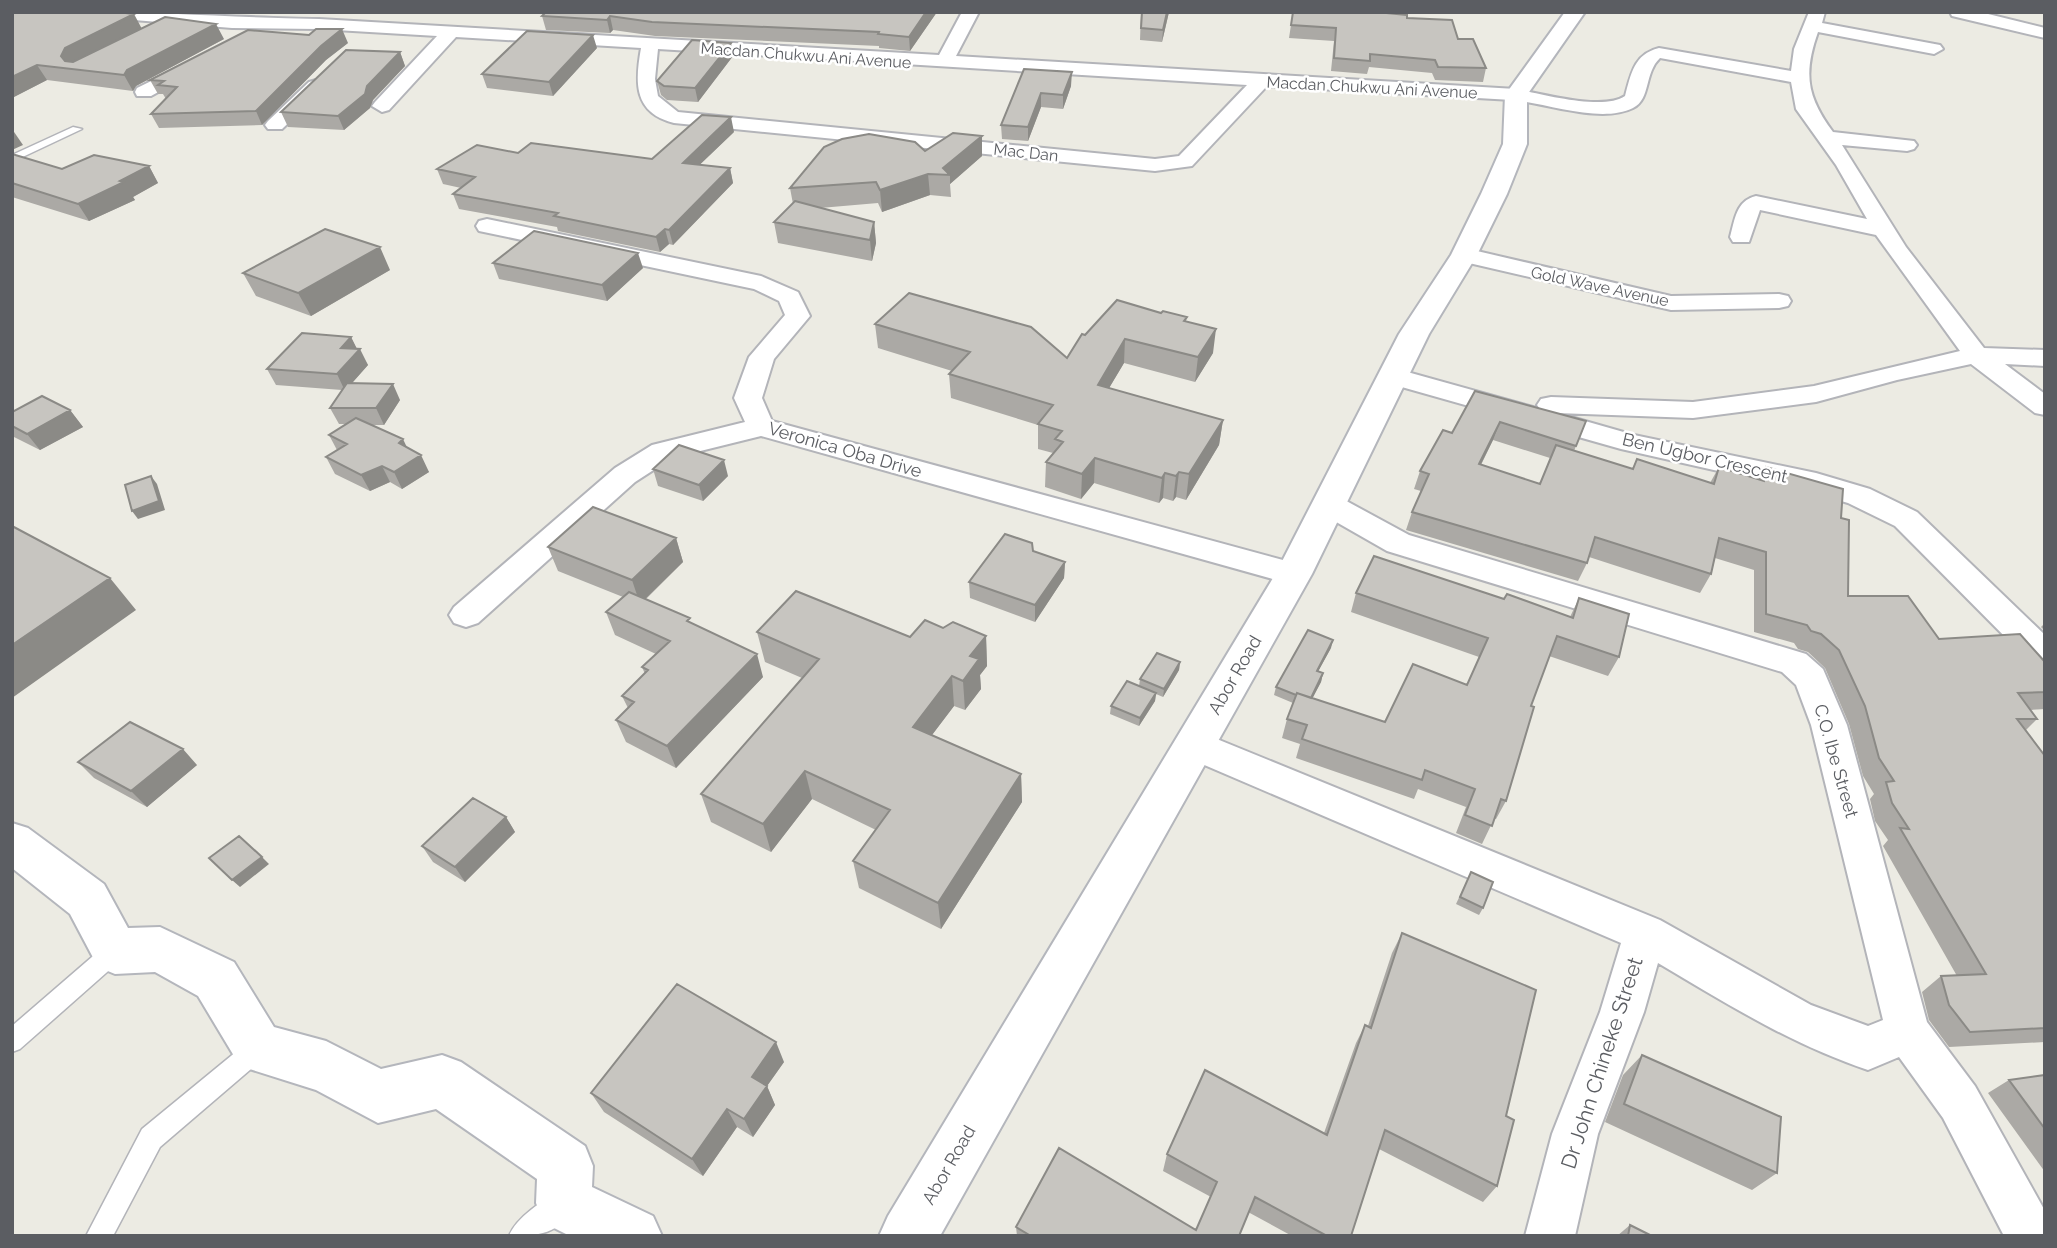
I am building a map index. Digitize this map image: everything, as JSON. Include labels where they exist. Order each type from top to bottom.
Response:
[{"type":"street","name":"Macdan Chukwu Ani Avenue","points":[[97,12],[1516,96],[1607,108],[1629,105],[1635,97],[1638,78],[1645,63],[1652,55],[1659,53],[1799,78]]},
{"type":"street","points":[[484,34],[498,12]]},
{"type":"street","points":[[944,63],[971,12]]},
{"type":"street","points":[[1516,96],[1575,12]]},
{"type":"street","points":[[1958,12],[2045,33]]},
{"type":"street","points":[[147,36],[181,19]]},
{"type":"street","points":[[1934,49],[1814,19],[1803,49],[1799,78],[1806,109],[1846,164],[1882,229],[1976,355],[2045,407]]},
{"type":"street","points":[[238,42],[273,23]]},
{"type":"street","points":[[362,43],[381,28]]},
{"type":"street","points":[[382,106],[451,32]]},
{"type":"street","name":"Mac Dan","points":[[650,45],[645,89],[656,109],[674,117],[1155,166],[1185,162],[1262,80]]},
{"type":"street","points":[[144,92],[214,54]]},
{"type":"street","points":[[275,125],[325,76]]},
{"type":"street","name":"Abor Road","points":[[908,1236],[1294,574],[1414,334],[1464,255],[1515,145],[1516,96]]},
{"type":"street","points":[[1824,137],[1907,145]]},
{"type":"street","points":[[1741,237],[1751,205],[1756,203],[1882,229]]},
{"type":"street","name":"Veronica Oba Drive","points":[[487,226],[761,283],[789,297],[798,316],[762,357],[748,398],[761,427],[1294,574]]},
{"type":"street","name":"Gold Wave Avenue","points":[[1464,255],[1671,303],[1779,302]]},
{"type":"street","points":[[1503,405],[1693,410],[1816,394],[1892,373],[1976,355],[2045,358]]},
{"type":"street","name":"Ben Ugbor Crescent","points":[[1393,376],[1631,443],[1816,482],[1859,496],[1906,519],[2045,656]]},
{"type":"street","points":[[466,615],[625,475],[662,451],[761,427]]},
{"type":"street","name":"C.O. Ibe Street","points":[[1328,504],[1398,542],[1794,663],[1811,678],[1829,725],[1908,1032],[1959,1102],[2031,1236]]},
{"type":"street","points":[[1194,745],[1645,933]]},
{"type":"street","points":[[12,842],[87,899],[115,951],[160,950],[216,979],[258,1048],[326,1067],[379,1096],[442,1081],[565,1166],[564,1203],[633,1236]]},
{"type":"street","name":"Dr John Chineke Street","points":[[1550,1236],[1575,1134],[1622,1012],[1645,933],[1795,1020],[1833,1037],[1868,1048],[1908,1032]]},
{"type":"lane","points":[[12,159],[77,129]]},
{"type":"lane","points":[[12,1041],[115,951]]},
{"type":"lane","points":[[99,1236],[151,1138],[258,1048]]},
{"type":"lane","points":[[522,1236],[564,1203]]},
{"type":"building","points":[[12,12],[134,14],[65,48],[61,56],[65,61],[73,62],[165,17],[216,24],[127,70],[124,75],[37,65],[12,77]]},
{"type":"building","points":[[546,12],[926,12],[909,37],[878,34],[879,32],[652,22],[610,16],[607,20],[542,16]]},
{"type":"building","points":[[1142,12],[1167,12],[1163,30],[1141,28]]},
{"type":"building","points":[[1293,12],[1376,12],[1407,15],[1407,18],[1452,20],[1458,39],[1473,39],[1486,68],[1438,67],[1435,60],[1370,54],[1370,61],[1334,58],[1336,28],[1291,25]]},
{"type":"building","points":[[316,29],[342,29],[321,46],[256,111],[151,114],[177,87],[158,85],[164,81],[150,80],[248,30],[309,35]]},
{"type":"building","points":[[527,31],[593,35],[549,82],[482,74]]},
{"type":"building","points":[[692,40],[731,43],[695,88],[664,86],[657,81]]},
{"type":"building","points":[[346,50],[400,52],[367,86],[365,94],[338,116],[281,112]]},
{"type":"building","points":[[1024,69],[1072,72],[1063,95],[1041,93],[1028,127],[1001,125]]},
{"type":"building","points":[[702,115],[731,117],[683,163],[730,168],[669,230],[665,229],[656,237],[554,216],[558,213],[453,194],[475,177],[437,169],[477,145],[518,153],[531,143],[652,159]]},
{"type":"building","points":[[953,133],[982,136],[943,168],[950,175],[928,174],[880,190],[876,182],[790,188],[824,147],[842,139],[869,134],[915,142],[925,151]]},
{"type":"building","points":[[12,154],[62,169],[94,155],[149,166],[120,181],[124,182],[78,204],[12,183]]},
{"type":"building","points":[[795,201],[874,222],[870,240],[774,222]]},
{"type":"building","points":[[325,229],[380,247],[298,293],[243,273]]},
{"type":"building","points":[[534,231],[638,253],[602,285],[493,263]]},
{"type":"building","points":[[909,293],[1031,327],[1067,358],[1082,334],[1085,335],[1117,300],[1161,313],[1163,311],[1187,317],[1184,321],[1216,329],[1198,357],[1125,339],[1098,385],[1223,420],[1189,474],[1179,472],[1176,476],[1165,473],[1162,478],[1095,458],[1082,474],[1046,462],[1063,442],[1055,439],[1062,431],[1038,424],[1053,405],[949,374],[970,352],[875,324]]},
{"type":"building","points":[[302,333],[351,337],[341,348],[360,349],[337,374],[267,369]]},
{"type":"building","points":[[347,383],[393,384],[376,408],[330,408]]},
{"type":"building","points":[[1475,391],[1586,421],[1576,446],[1500,422],[1479,464],[1540,484],[1556,445],[1633,469],[1637,459],[1714,484],[1719,467],[1764,481],[1766,467],[1843,489],[1841,518],[1849,520],[1848,596],[1908,596],[1939,639],[2020,634],[2045,662],[2045,692],[2018,693],[2037,719],[2017,719],[2045,756],[2045,1028],[1970,1032],[1949,1005],[1941,976],[1986,974],[1900,828],[1909,829],[1892,803],[1886,782],[1894,781],[1879,758],[1865,706],[1839,650],[1821,634],[1811,631],[1807,625],[1766,614],[1766,552],[1719,538],[1711,574],[1595,537],[1587,563],[1412,512],[1429,474],[1420,471],[1443,430],[1452,433]]},
{"type":"building","points":[[42,396],[70,410],[27,434],[12,426],[12,412]]},
{"type":"building","points":[[356,418],[403,439],[399,443],[421,455],[394,472],[382,466],[361,475],[326,457],[347,444],[329,435]]},
{"type":"building","points":[[679,445],[724,460],[699,485],[653,469]]},
{"type":"building","points":[[151,476],[159,501],[132,511],[125,485]]},
{"type":"building","points":[[593,507],[676,538],[632,580],[548,547]]},
{"type":"building","points":[[12,526],[110,578],[12,645]]},
{"type":"building","points":[[1005,534],[1032,543],[1033,551],[1065,562],[1035,605],[969,582]]},
{"type":"building","points":[[1374,556],[1504,599],[1507,594],[1573,618],[1579,598],[1629,614],[1619,657],[1557,636],[1531,706],[1534,707],[1506,801],[1501,799],[1492,826],[1465,815],[1475,789],[1425,770],[1422,780],[1302,739],[1307,725],[1287,719],[1297,693],[1385,722],[1413,664],[1467,685],[1488,638],[1356,593]]},
{"type":"building","points":[[796,591],[910,637],[925,620],[943,628],[953,622],[986,636],[970,656],[979,659],[963,681],[952,676],[913,727],[1021,774],[938,903],[853,861],[890,810],[805,771],[763,824],[701,794],[819,659],[757,632]]},
{"type":"building","points":[[629,592],[690,618],[687,621],[757,654],[667,746],[616,720],[634,702],[622,696],[648,670],[642,667],[670,641],[606,612]]},
{"type":"building","points":[[1308,630],[1333,640],[1317,671],[1323,673],[1311,698],[1276,687]]},
{"type":"building","points":[[1157,653],[1180,662],[1164,689],[1140,679]]},
{"type":"building","points":[[1127,681],[1156,693],[1140,718],[1111,706]]},
{"type":"building","points":[[130,722],[183,749],[131,791],[78,762]]},
{"type":"building","points":[[473,798],[506,817],[455,867],[422,846]]},
{"type":"building","points":[[239,836],[262,857],[232,880],[209,858]]},
{"type":"building","points":[[1471,872],[1493,882],[1483,908],[1460,897]]},
{"type":"building","points":[[1402,933],[1536,990],[1506,1116],[1514,1120],[1497,1186],[1385,1130],[1351,1236],[1327,1236],[1255,1197],[1239,1236],[1031,1236],[1016,1227],[1059,1148],[1196,1230],[1217,1182],[1167,1154],[1205,1070],[1327,1135],[1365,1025],[1371,1028]]},
{"type":"building","points":[[677,984],[776,1042],[752,1077],[767,1086],[744,1119],[727,1109],[692,1159],[591,1093]]},
{"type":"building","points":[[1642,1055],[1781,1117],[1777,1173],[1624,1104]]},
{"type":"building","points":[[2045,1075],[2045,1129],[2009,1080]]},
{"type":"building","points":[[1630,1225],[1652,1236],[1628,1236]]}]
